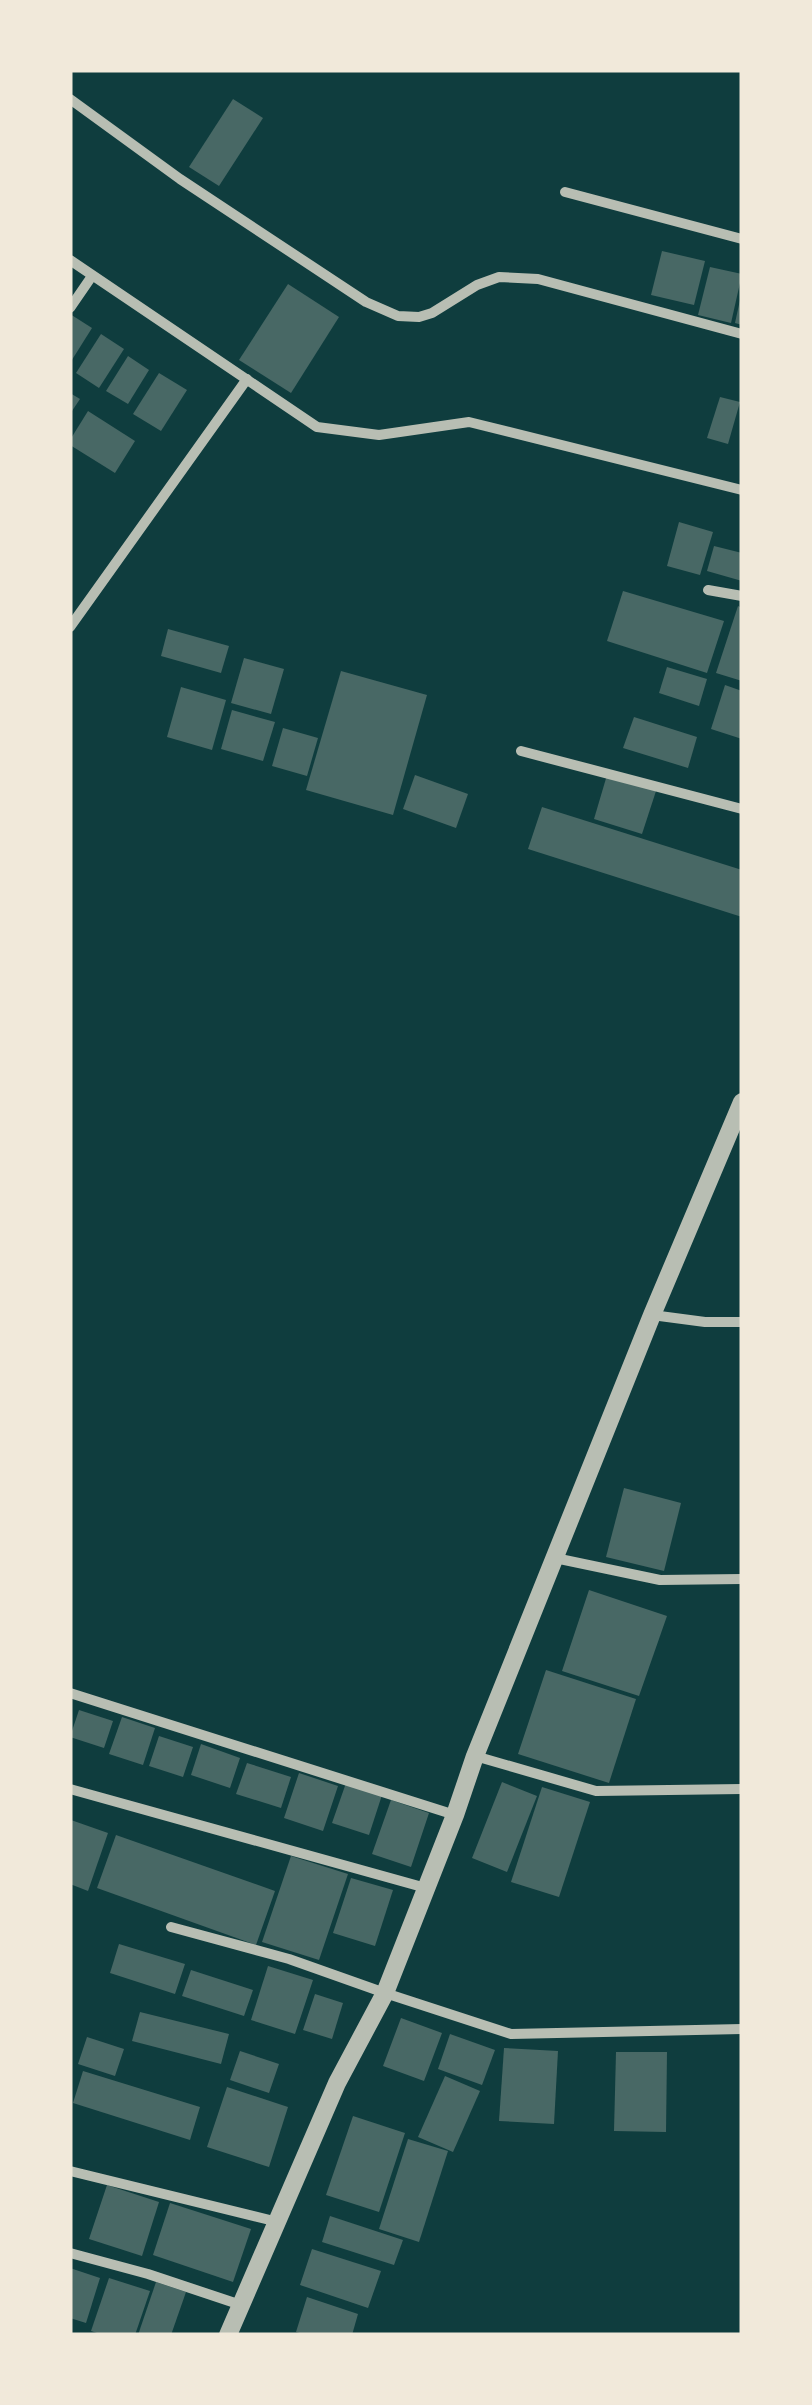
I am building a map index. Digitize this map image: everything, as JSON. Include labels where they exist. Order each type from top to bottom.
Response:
[{"type":"street","points":[[70,99],[180,180],[366,302],[398,316],[432,313],[478,285],[499,278],[538,279],[742,334]]},
{"type":"street","points":[[565,192],[742,239]]},
{"type":"street","points":[[70,260],[317,426],[379,435],[469,422],[742,490]]},
{"type":"street","points":[[70,308],[92,276]]},
{"type":"street","points":[[70,627],[247,379]]},
{"type":"street","points":[[708,590],[742,596]]},
{"type":"street","points":[[521,751],[742,809]]},
{"type":"street","points":[[228,2335],[337,2082],[385,1993],[475,1756],[742,1102]]},
{"type":"street","points":[[652,1315],[742,1322]]},
{"type":"street","points":[[555,1558],[660,1580],[742,1579]]},
{"type":"street","points":[[70,1694],[455,1816]]},
{"type":"street","points":[[475,1756],[596,1791],[742,1789]]},
{"type":"street","points":[[70,1789],[426,1888]]},
{"type":"street","points":[[170,1928],[289,1959],[511,2034],[742,2028]]},
{"type":"street","points":[[70,2172],[278,2222]]},
{"type":"street","points":[[70,2253],[241,2305]]},
{"type":"building","points":[[233,99],[263,118],[219,186],[189,167]]},
{"type":"building","points":[[662,251],[705,261],[694,305],[651,295]]},
{"type":"building","points":[[710,267],[742,274],[731,323],[698,315]]},
{"type":"building","points":[[288,284],[339,317],[291,393],[239,360]]},
{"type":"building","points":[[742,300],[742,325],[735,323]]},
{"type":"building","points":[[70,314],[92,328],[70,363]]},
{"type":"building","points":[[101,334],[124,349],[99,388],[76,373]]},
{"type":"building","points":[[128,356],[149,370],[128,404],[106,391]]},
{"type":"building","points":[[159,373],[187,390],[161,431],[133,414]]},
{"type":"building","points":[[70,393],[80,399],[70,414]]},
{"type":"building","points":[[720,397],[740,402],[728,444],[707,438]]},
{"type":"building","points":[[88,411],[135,441],[115,473],[70,445]]},
{"type":"building","points":[[679,522],[713,532],[700,575],[667,566]]},
{"type":"building","points":[[714,546],[742,553],[742,581],[707,571]]},
{"type":"building","points":[[623,591],[724,621],[707,673],[607,641]]},
{"type":"building","points":[[738,606],[742,608],[742,681],[716,673]]},
{"type":"building","points":[[168,629],[229,646],[221,673],[161,656]]},
{"type":"building","points":[[244,658],[284,669],[271,714],[231,703]]},
{"type":"building","points":[[667,667],[707,679],[699,706],[659,693]]},
{"type":"building","points":[[341,671],[427,695],[393,815],[306,790]]},
{"type":"building","points":[[725,685],[742,691],[742,739],[711,729]]},
{"type":"building","points":[[181,687],[226,700],[212,750],[167,737]]},
{"type":"building","points":[[232,710],[275,722],[263,761],[221,749]]},
{"type":"building","points":[[634,717],[697,737],[688,768],[623,748]]},
{"type":"building","points":[[283,728],[318,738],[307,776],[272,766]]},
{"type":"building","points":[[415,775],[468,794],[456,828],[403,809]]},
{"type":"building","points":[[607,775],[656,791],[642,834],[594,819]]},
{"type":"building","points":[[542,807],[742,870],[742,917],[528,849]]},
{"type":"building","points":[[624,1488],[681,1503],[664,1571],[606,1557]]},
{"type":"building","points":[[589,1590],[667,1616],[639,1696],[562,1671]]},
{"type":"building","points":[[546,1670],[636,1699],[609,1783],[518,1754]]},
{"type":"building","points":[[79,1710],[113,1721],[104,1748],[70,1737]]},
{"type":"building","points":[[122,1717],[155,1728],[143,1765],[109,1754]]},
{"type":"building","points":[[159,1736],[193,1747],[183,1777],[149,1766]]},
{"type":"building","points":[[201,1744],[240,1758],[230,1788],[191,1775]]},
{"type":"building","points":[[247,1763],[291,1777],[281,1808],[236,1794]]},
{"type":"building","points":[[299,1773],[338,1786],[323,1831],[284,1818]]},
{"type":"building","points":[[502,1782],[537,1796],[507,1872],[472,1858]]},
{"type":"building","points":[[346,1783],[382,1795],[369,1835],[332,1823]]},
{"type":"building","points":[[542,1787],[590,1802],[559,1897],[511,1882]]},
{"type":"building","points":[[391,1800],[429,1813],[411,1867],[372,1854]]},
{"type":"building","points":[[71,1820],[108,1833],[88,1891],[70,1884]]},
{"type":"building","points":[[116,1835],[275,1891],[256,1945],[97,1888]]},
{"type":"building","points":[[291,1856],[348,1874],[319,1960],[262,1942]]},
{"type":"building","points":[[351,1878],[393,1890],[375,1946],[333,1933]]},
{"type":"building","points":[[119,1944],[185,1964],[175,1994],[110,1973]]},
{"type":"building","points":[[268,1966],[313,1980],[295,2034],[251,2020]]},
{"type":"building","points":[[191,1970],[253,1990],[244,2016],[182,1996]]},
{"type":"building","points":[[315,1994],[343,2003],[332,2039],[303,2030]]},
{"type":"building","points":[[140,2012],[229,2034],[221,2064],[132,2041]]},
{"type":"building","points":[[401,2018],[442,2033],[424,2081],[383,2066]]},
{"type":"building","points":[[450,2034],[495,2050],[482,2085],[438,2069]]},
{"type":"building","points":[[87,2037],[124,2049],[115,2076],[78,2064]]},
{"type":"building","points":[[504,2048],[558,2051],[554,2124],[499,2121]]},
{"type":"building","points":[[240,2051],[279,2064],[269,2093],[230,2080]]},
{"type":"building","points":[[616,2052],[667,2052],[666,2132],[614,2131]]},
{"type":"building","points":[[83,2071],[200,2107],[190,2140],[73,2103]]},
{"type":"building","points":[[445,2076],[480,2091],[453,2152],[418,2137]]},
{"type":"building","points":[[227,2087],[288,2107],[269,2167],[207,2147]]},
{"type":"building","points":[[353,2116],[405,2133],[379,2212],[326,2195]]},
{"type":"building","points":[[408,2139],[448,2151],[419,2242],[379,2229]]},
{"type":"building","points":[[107,2185],[159,2202],[142,2256],[89,2239]]},
{"type":"building","points":[[170,2203],[251,2229],[233,2282],[153,2255]]},
{"type":"building","points":[[330,2216],[403,2240],[394,2265],[322,2242]]},
{"type":"building","points":[[312,2249],[381,2271],[368,2308],[300,2285]]},
{"type":"building","points":[[70,2268],[100,2278],[86,2323],[70,2318]]},
{"type":"building","points":[[109,2278],[150,2291],[135,2335],[91,2331]]},
{"type":"building","points":[[156,2282],[186,2292],[171,2335],[138,2335]]},
{"type":"building","points":[[307,2297],[358,2314],[352,2335],[296,2332]]}]
